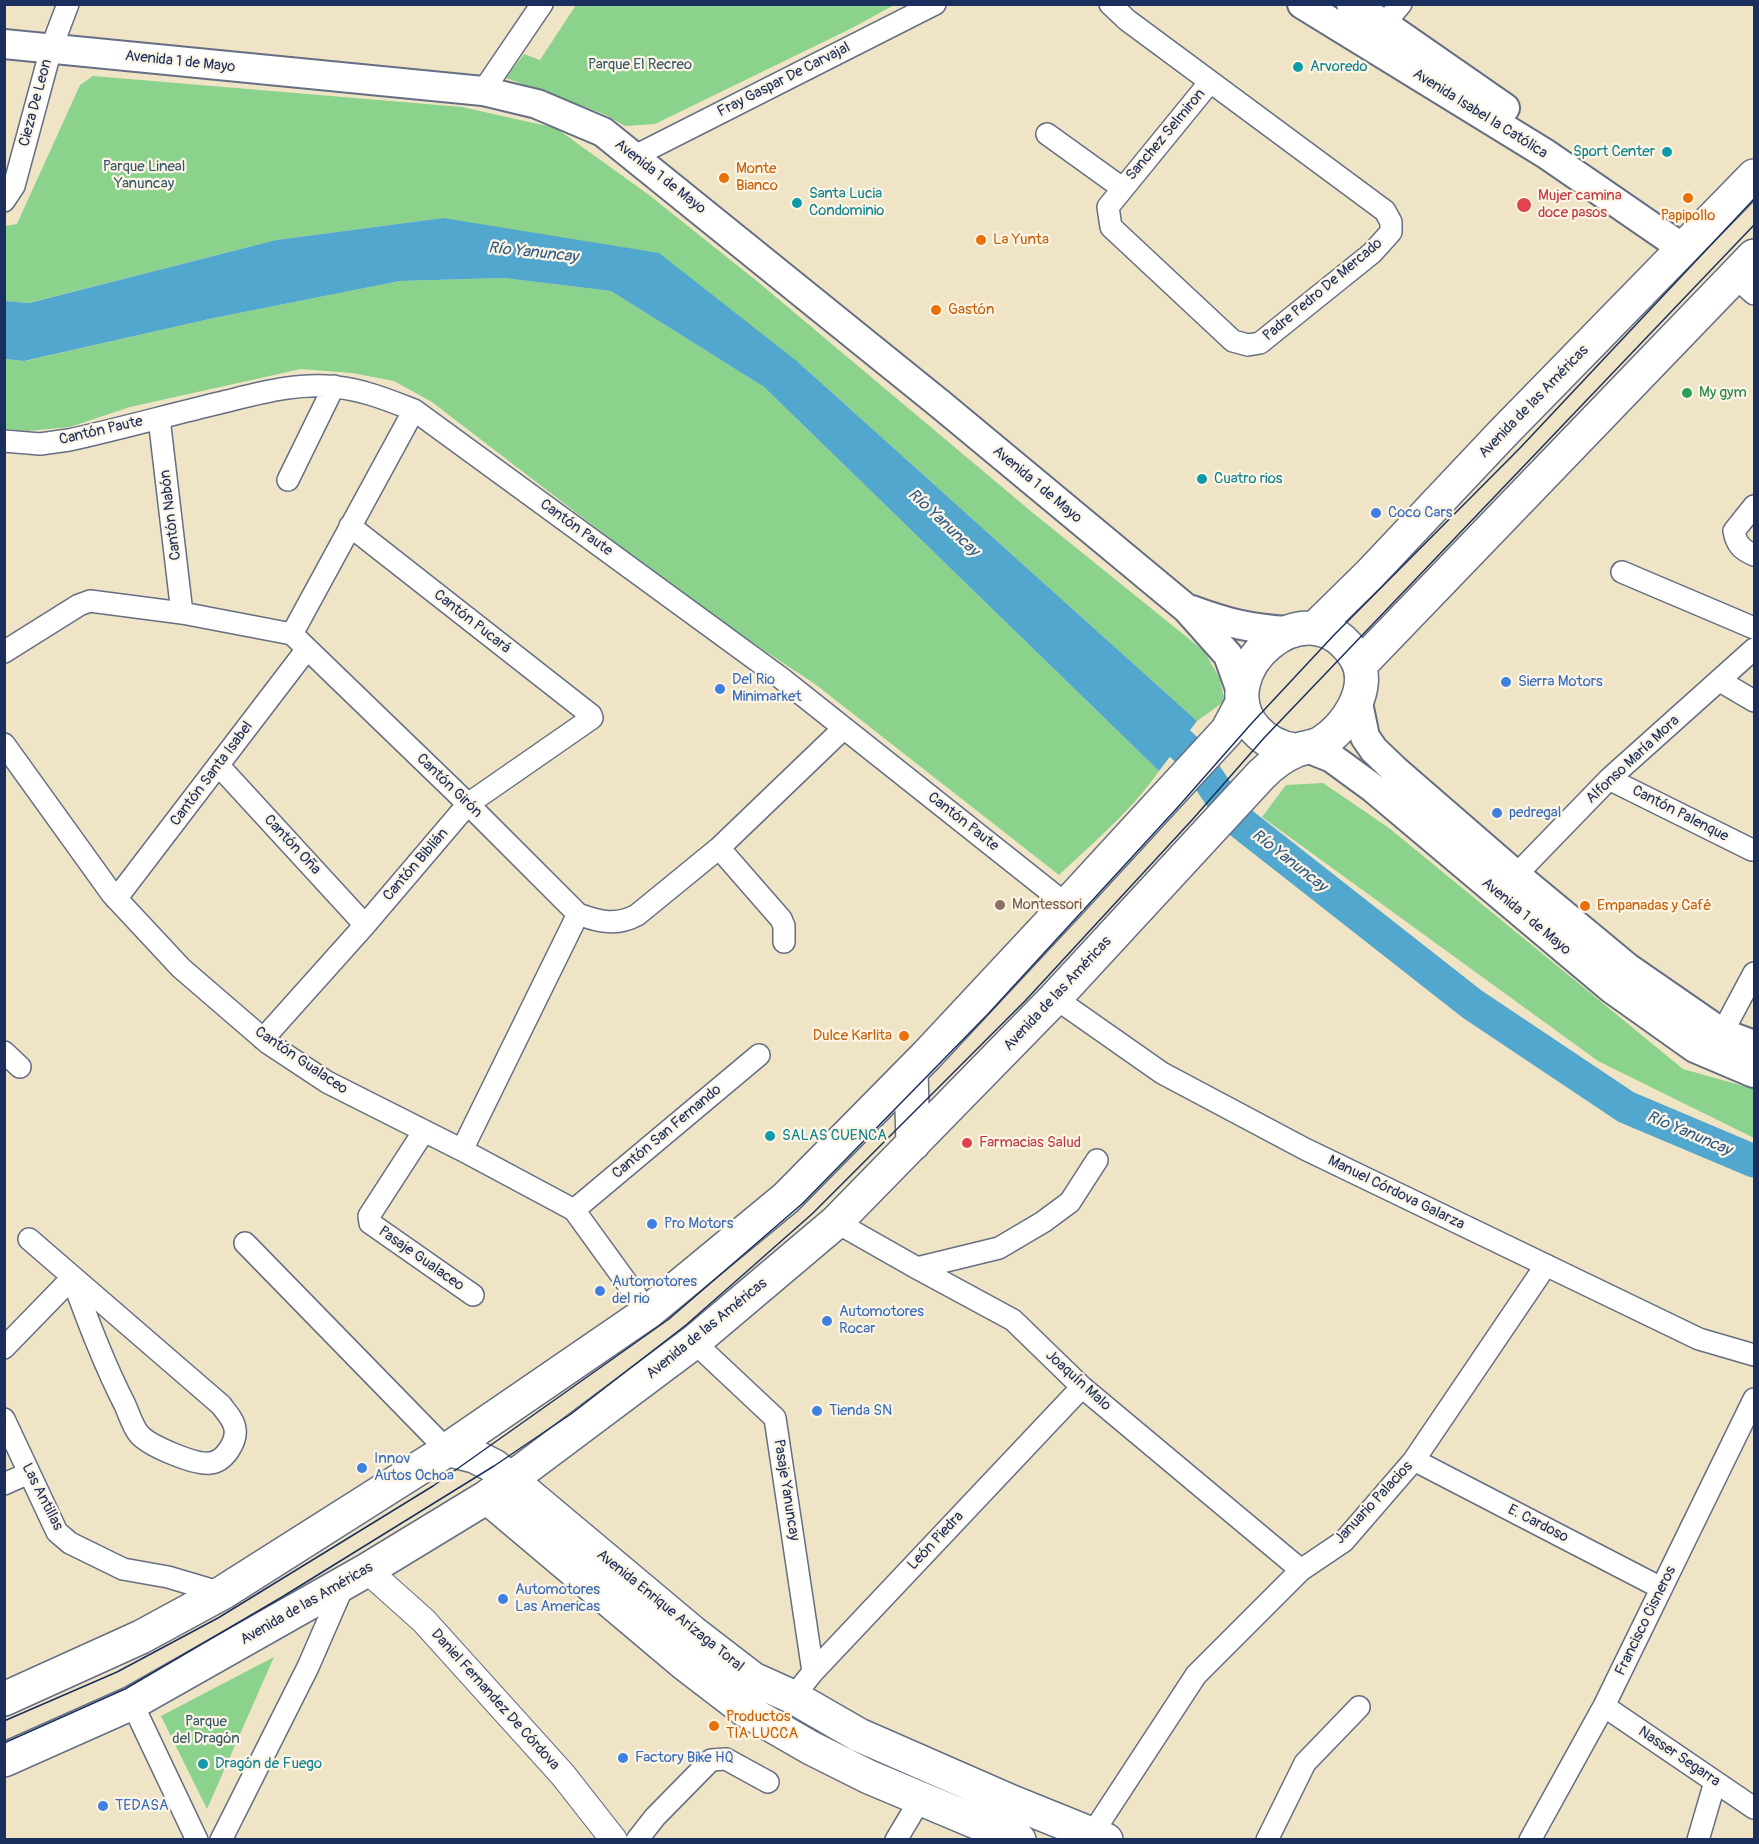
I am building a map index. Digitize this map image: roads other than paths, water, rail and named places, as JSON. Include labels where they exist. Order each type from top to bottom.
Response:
[{"type":"main road","name":"Avenida Isabel la Católica","points":[[1302,4],[1690,244]]},
{"type":"main road","name":"Avenida Isabel la Católica","points":[[1351,4],[1392,14],[1690,244]]},
{"type":"main road","name":"Avenida 1 de Mayo","points":[[4,44],[483,91],[537,105],[603,132],[699,208],[1187,609],[1228,655],[1237,709]]},
{"type":"main road","name":"Avenida de las Américas","points":[[4,1699],[141,1637],[222,1593],[435,1458],[648,1312],[786,1198],[911,1071],[1165,798],[1237,709],[1246,675],[1260,651],[1267,644],[1302,629],[1370,574],[1503,433],[1755,176]]},
{"type":"main road","points":[[1302,629],[1334,635],[1350,649],[1360,665],[1748,275]]},
{"type":"main road","name":"Avenida 1 de Mayo","points":[[1187,609],[1256,629],[1302,629]]},
{"type":"main road","name":"Avenida de las Américas","points":[[4,1760],[132,1703],[356,1576],[499,1488],[694,1342],[836,1222],[1055,998],[1261,775],[1301,749],[1324,741],[1341,726],[1351,713],[1357,698],[1361,679],[1360,665]]},
{"type":"main road","name":"Avenida 1 de Mayo","points":[[1357,698],[1365,737],[1374,750],[1516,876],[1628,968],[1722,1033],[1755,1045]]},
{"type":"main road","points":[[1237,709],[1264,738],[1275,745],[1301,749]]},
{"type":"main road","name":"Avenida 1 de Mayo","points":[[1301,749],[1332,758],[1373,788],[1612,990],[1695,1048],[1755,1073]]},
{"type":"main road","points":[[911,1071],[913,1144]]},
{"type":"main road","name":"Avenida Enrique Arízaga Toral","points":[[446,1449],[474,1456],[494,1466],[499,1488],[685,1664],[745,1710],[811,1749],[869,1777],[1019,1839]]},
{"type":"main road","name":"Avenida Enrique Arízaga Toral","points":[[499,1488],[753,1679],[793,1697],[860,1735],[1012,1802],[1099,1837]]},
{"type":"street","name":"Cieza De Leon","points":[[4,201],[14,186],[51,49],[68,4]]},
{"type":"street","points":[[483,91],[542,4]]},
{"type":"street","name":"Fray Gaspar De Carvajal","points":[[633,157],[935,4]]},
{"type":"street","name":"Padre Pedro De Mercado","points":[[1110,4],[1127,20],[1385,211],[1391,222],[1391,232],[1372,253],[1260,344],[1248,345],[1233,341],[1111,227]]},
{"type":"street","name":"Sanchez Selmiron","points":[[1111,227],[1108,207],[1210,82]]},
{"type":"street","name":"Sanchez Selmiron","points":[[1047,134],[1122,188]]},
{"type":"street","points":[[288,480],[334,386]]},
{"type":"street","name":"Cantón Paute","points":[[4,441],[47,444],[294,387],[334,386],[371,393],[414,410],[782,678],[1067,905]]},
{"type":"street","name":"Cantón Santa Isabel","points":[[116,899],[219,766],[299,641],[350,526],[414,410]]},
{"type":"street","name":"Cantón Nabón","points":[[159,418],[182,613]]},
{"type":"street","points":[[1755,506],[1734,531],[1735,540],[1744,550],[1755,555]]},
{"type":"street","name":"Cantón Pucará","points":[[350,526],[592,718]]},
{"type":"street","points":[[1622,572],[1755,628]]},
{"type":"street","points":[[4,652],[84,602],[182,613],[299,641]]},
{"type":"street","name":"Cantón Girón","points":[[299,641],[578,914],[596,921],[609,922],[629,919],[637,915],[719,848],[844,728]]},
{"type":"street","name":"Alfonso María Mora","points":[[1516,876],[1609,779],[1755,649]]},
{"type":"street","points":[[1720,681],[1755,701]]},
{"type":"street","name":"Cantón Biblián","points":[[263,1039],[365,925],[468,804],[592,718]]},
{"type":"street","name":"Cantón Gualaceo","points":[[4,744],[116,899],[181,968],[263,1039],[337,1088],[462,1150],[574,1210],[648,1312]]},
{"type":"street","name":"Cantón Oña","points":[[219,766],[365,925]]},
{"type":"street","name":"Cantón Palenque","points":[[1609,779],[1752,850]]},
{"type":"street","points":[[719,848],[779,915],[784,926],[784,942]]},
{"type":"street","points":[[462,1150],[578,914]]},
{"type":"street","points":[[1722,1033],[1755,973]]},
{"type":"street","name":"Manuel Córdova Galarza","points":[[1055,998],[1162,1073],[1305,1149],[1699,1339],[1755,1355]]},
{"type":"street","points":[[4,1052],[20,1067]]},
{"type":"street","name":"Cantón San Fernando","points":[[574,1210],[759,1055]]},
{"type":"street","name":"Pasaje Gualaceo","points":[[424,1131],[369,1216],[369,1220],[370,1223],[473,1295]]},
{"type":"street","points":[[917,1268],[999,1248],[1043,1222],[1070,1202],[1097,1160]]},
{"type":"street","name":"Joaquín Malo","points":[[836,1222],[1013,1320],[1082,1387],[1301,1570]]},
{"type":"street","points":[[29,1239],[226,1411],[235,1428],[231,1445],[221,1459],[212,1463],[194,1461],[162,1448],[139,1434],[104,1363],[72,1278]]},
{"type":"street","points":[[245,1243],[446,1449]]},
{"type":"street","name":"Januario Palacios","points":[[1099,1837],[1196,1674],[1301,1570],[1344,1541],[1414,1460],[1546,1265]]},
{"type":"street","points":[[4,1348],[72,1278]]},
{"type":"street","name":"Pasaje Yanuncay","points":[[694,1342],[775,1418],[813,1672]]},
{"type":"street","name":"León Piedra","points":[[793,1697],[813,1672],[1082,1387]]},
{"type":"street","name":"Francisco Cisneros","points":[[1530,1839],[1604,1706],[1755,1399]]},
{"type":"street","name":"Las Antillas","points":[[4,1419],[57,1532],[70,1543],[123,1569],[168,1578],[222,1593]]},
{"type":"street","name":"E. Cardoso","points":[[1414,1460],[1661,1588]]},
{"type":"street","points":[[4,1484],[29,1473]]},
{"type":"street","points":[[221,1839],[356,1576]]},
{"type":"street","name":"Daniel Fernandez De Córdova","points":[[356,1576],[424,1621],[563,1775],[614,1839]]},
{"type":"street","points":[[168,1578],[180,1594],[178,1617]]},
{"type":"street","points":[[132,1703],[197,1839]]},
{"type":"street","name":"Nasser Segarra","points":[[1604,1706],[1755,1808]]},
{"type":"street","points":[[1268,1839],[1305,1763],[1359,1707]]},
{"type":"street","points":[[637,1839],[654,1817],[711,1760],[726,1759],[768,1782]]},
{"type":"street","points":[[1698,1839],[1715,1782]]},
{"type":"street","points":[[896,1839],[921,1798]]},
{"type":"water","points":[[443,218],[659,253],[798,362],[1197,721],[1159,771],[764,387],[611,291],[504,278],[400,281],[214,318],[24,361],[5,359],[5,301],[29,303],[276,240]]},
{"type":"waterway","name":"Río Yanuncay","points":[[1148,713],[1193,756],[1235,818],[1472,1004],[1626,1107],[1754,1161]]},
{"type":"tram line","points":[[4,1721],[117,1672],[218,1618],[433,1486],[669,1319],[803,1203],[988,1014],[1334,635],[1520,448],[1754,199]]},
{"type":"tram line","points":[[4,1743],[125,1689],[282,1597],[494,1466],[571,1414],[686,1325],[812,1214],[1025,1001],[1192,820],[1264,738],[1754,225]]},
{"type":"place","name":"Arvoredo","points":[[1298,67]]},
{"type":"place","name":"Sport Center","points":[[1667,152]]},
{"type":"place","name":"Monte Bianco","points":[[724,178]]},
{"type":"place","name":"Papipollo","points":[[1688,198]]},
{"type":"place","name":"Santa Lucia Condominio","points":[[797,203]]},
{"type":"place","name":"Mujer camina doce pasos","points":[[1524,205]]},
{"type":"place","name":"La Yunta","points":[[981,240]]},
{"type":"place","name":"Gastón","points":[[936,310]]},
{"type":"place","name":"My gym","points":[[1687,393]]},
{"type":"place","name":"Cuatro rios","points":[[1202,479]]},
{"type":"place","name":"Coco Cars","points":[[1376,513]]},
{"type":"place","name":"Sierra Motors","points":[[1506,682]]},
{"type":"place","name":"Del Rio Minimarket","points":[[720,689]]},
{"type":"place","name":"pedregal","points":[[1497,813]]},
{"type":"place","name":"Montessori","points":[[1000,905]]},
{"type":"place","name":"Empanadas y Café","points":[[1585,906]]},
{"type":"place","name":"Dulce Karlita","points":[[904,1036]]},
{"type":"place","name":"SALAS CUENCA","points":[[770,1136]]},
{"type":"place","name":"Farmacias Salud","points":[[967,1143]]},
{"type":"place","name":"Pro Motors","points":[[652,1224]]},
{"type":"place","name":"Automotores del rio","points":[[600,1291]]},
{"type":"place","name":"Automotores Rocar","points":[[827,1321]]},
{"type":"place","name":"Tienda SN","points":[[817,1411]]},
{"type":"place","name":"Innov Autos Ochoa","points":[[362,1468]]},
{"type":"place","name":"Automotores Las Americas","points":[[503,1599]]},
{"type":"place","name":"Productos TIA LUCCA","points":[[714,1726]]},
{"type":"place","name":"Factory Bike HQ","points":[[623,1758]]},
{"type":"place","name":"Dragón de Fuego","points":[[203,1764]]},
{"type":"place","name":"TEDASA","points":[[103,1806]]},
{"type":"park label","name":"Parque El Recreo","points":[[640,65]]},
{"type":"park label","name":"Parque Lineal Yanuncay","points":[[144,176]]},
{"type":"park label","name":"Parque del Dragón","points":[[206,1730]]}]
